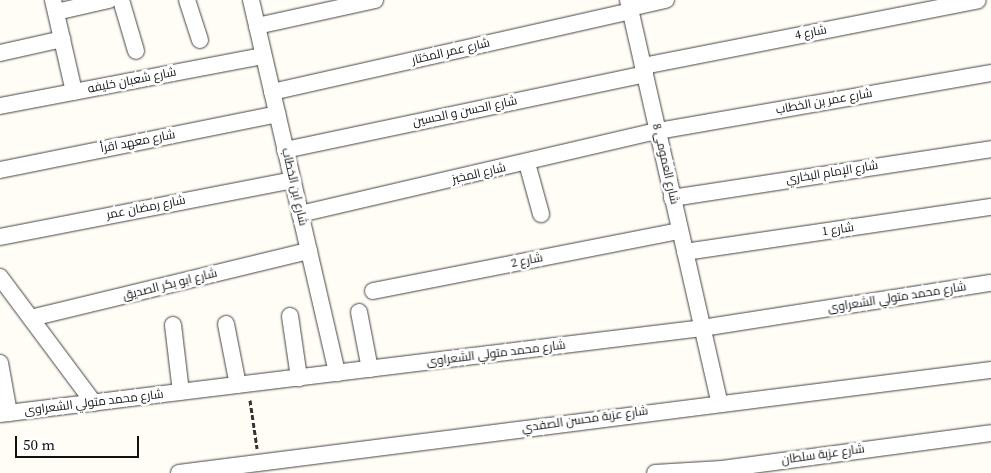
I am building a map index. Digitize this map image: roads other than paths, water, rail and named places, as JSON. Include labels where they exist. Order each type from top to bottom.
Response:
[{"type":"street","points":[[74,92],[54,6],[109,0]]},
{"type":"street","points":[[121,0],[136,52]]},
{"type":"street","points":[[187,0],[200,40]]},
{"type":"street","name":"شارع ابن الخطاب","points":[[251,0],[336,373]]},
{"type":"street","points":[[257,26],[375,0]]},
{"type":"street","name":"شارع عمر المختار","points":[[272,92],[630,6],[666,0]]},
{"type":"street","name":"شارع 4","points":[[644,70],[978,0]]},
{"type":"street","name":"شارع العمومى 8","points":[[630,6],[672,198],[720,402]]},
{"type":"street","points":[[0,53],[62,40]]},
{"type":"street","name":"شارع شعبان خليفه","points":[[0,106],[264,56]]},
{"type":"street","name":"شارع الحسن و الحسين","points":[[285,150],[644,70]]},
{"type":"street","name":"شارع عمر بن الخطاب","points":[[658,131],[991,72]]},
{"type":"street","name":"شارع معهد اقرأ","points":[[0,170],[277,114]]},
{"type":"street","name":"شارع المخبز","points":[[300,214],[527,163],[658,131]]},
{"type":"street","name":"شارع الإمام البخاري","points":[[672,198],[991,149]]},
{"type":"street","points":[[527,163],[541,214]]},
{"type":"street","name":"شارع رمضان عمر","points":[[0,237],[292,180]]},
{"type":"street","name":"شارع 1","points":[[685,252],[991,208]]},
{"type":"street","name":"شارع 2","points":[[373,291],[680,231]]},
{"type":"street","name":"شارع ابو بكر الصديق","points":[[31,318],[308,251]]},
{"type":"street","points":[[0,278],[94,403]]},
{"type":"street","name":"شارع محمد متولي الشعراوى","points":[[5,413],[702,328],[991,283]]},
{"type":"street","points":[[359,312],[370,369]]},
{"type":"street","points":[[290,316],[299,378]]},
{"type":"street","points":[[226,324],[243,385]]},
{"type":"street","points":[[173,325],[181,392]]},
{"type":"street","points":[[0,362],[5,413]]},
{"type":"street","name":"شارع عزبة محسن الصفدي","points":[[179,473],[260,469],[720,402],[991,370]]},
{"type":"street","name":"شارع عزبة سلطان","points":[[655,473],[722,469],[991,433]]}]
